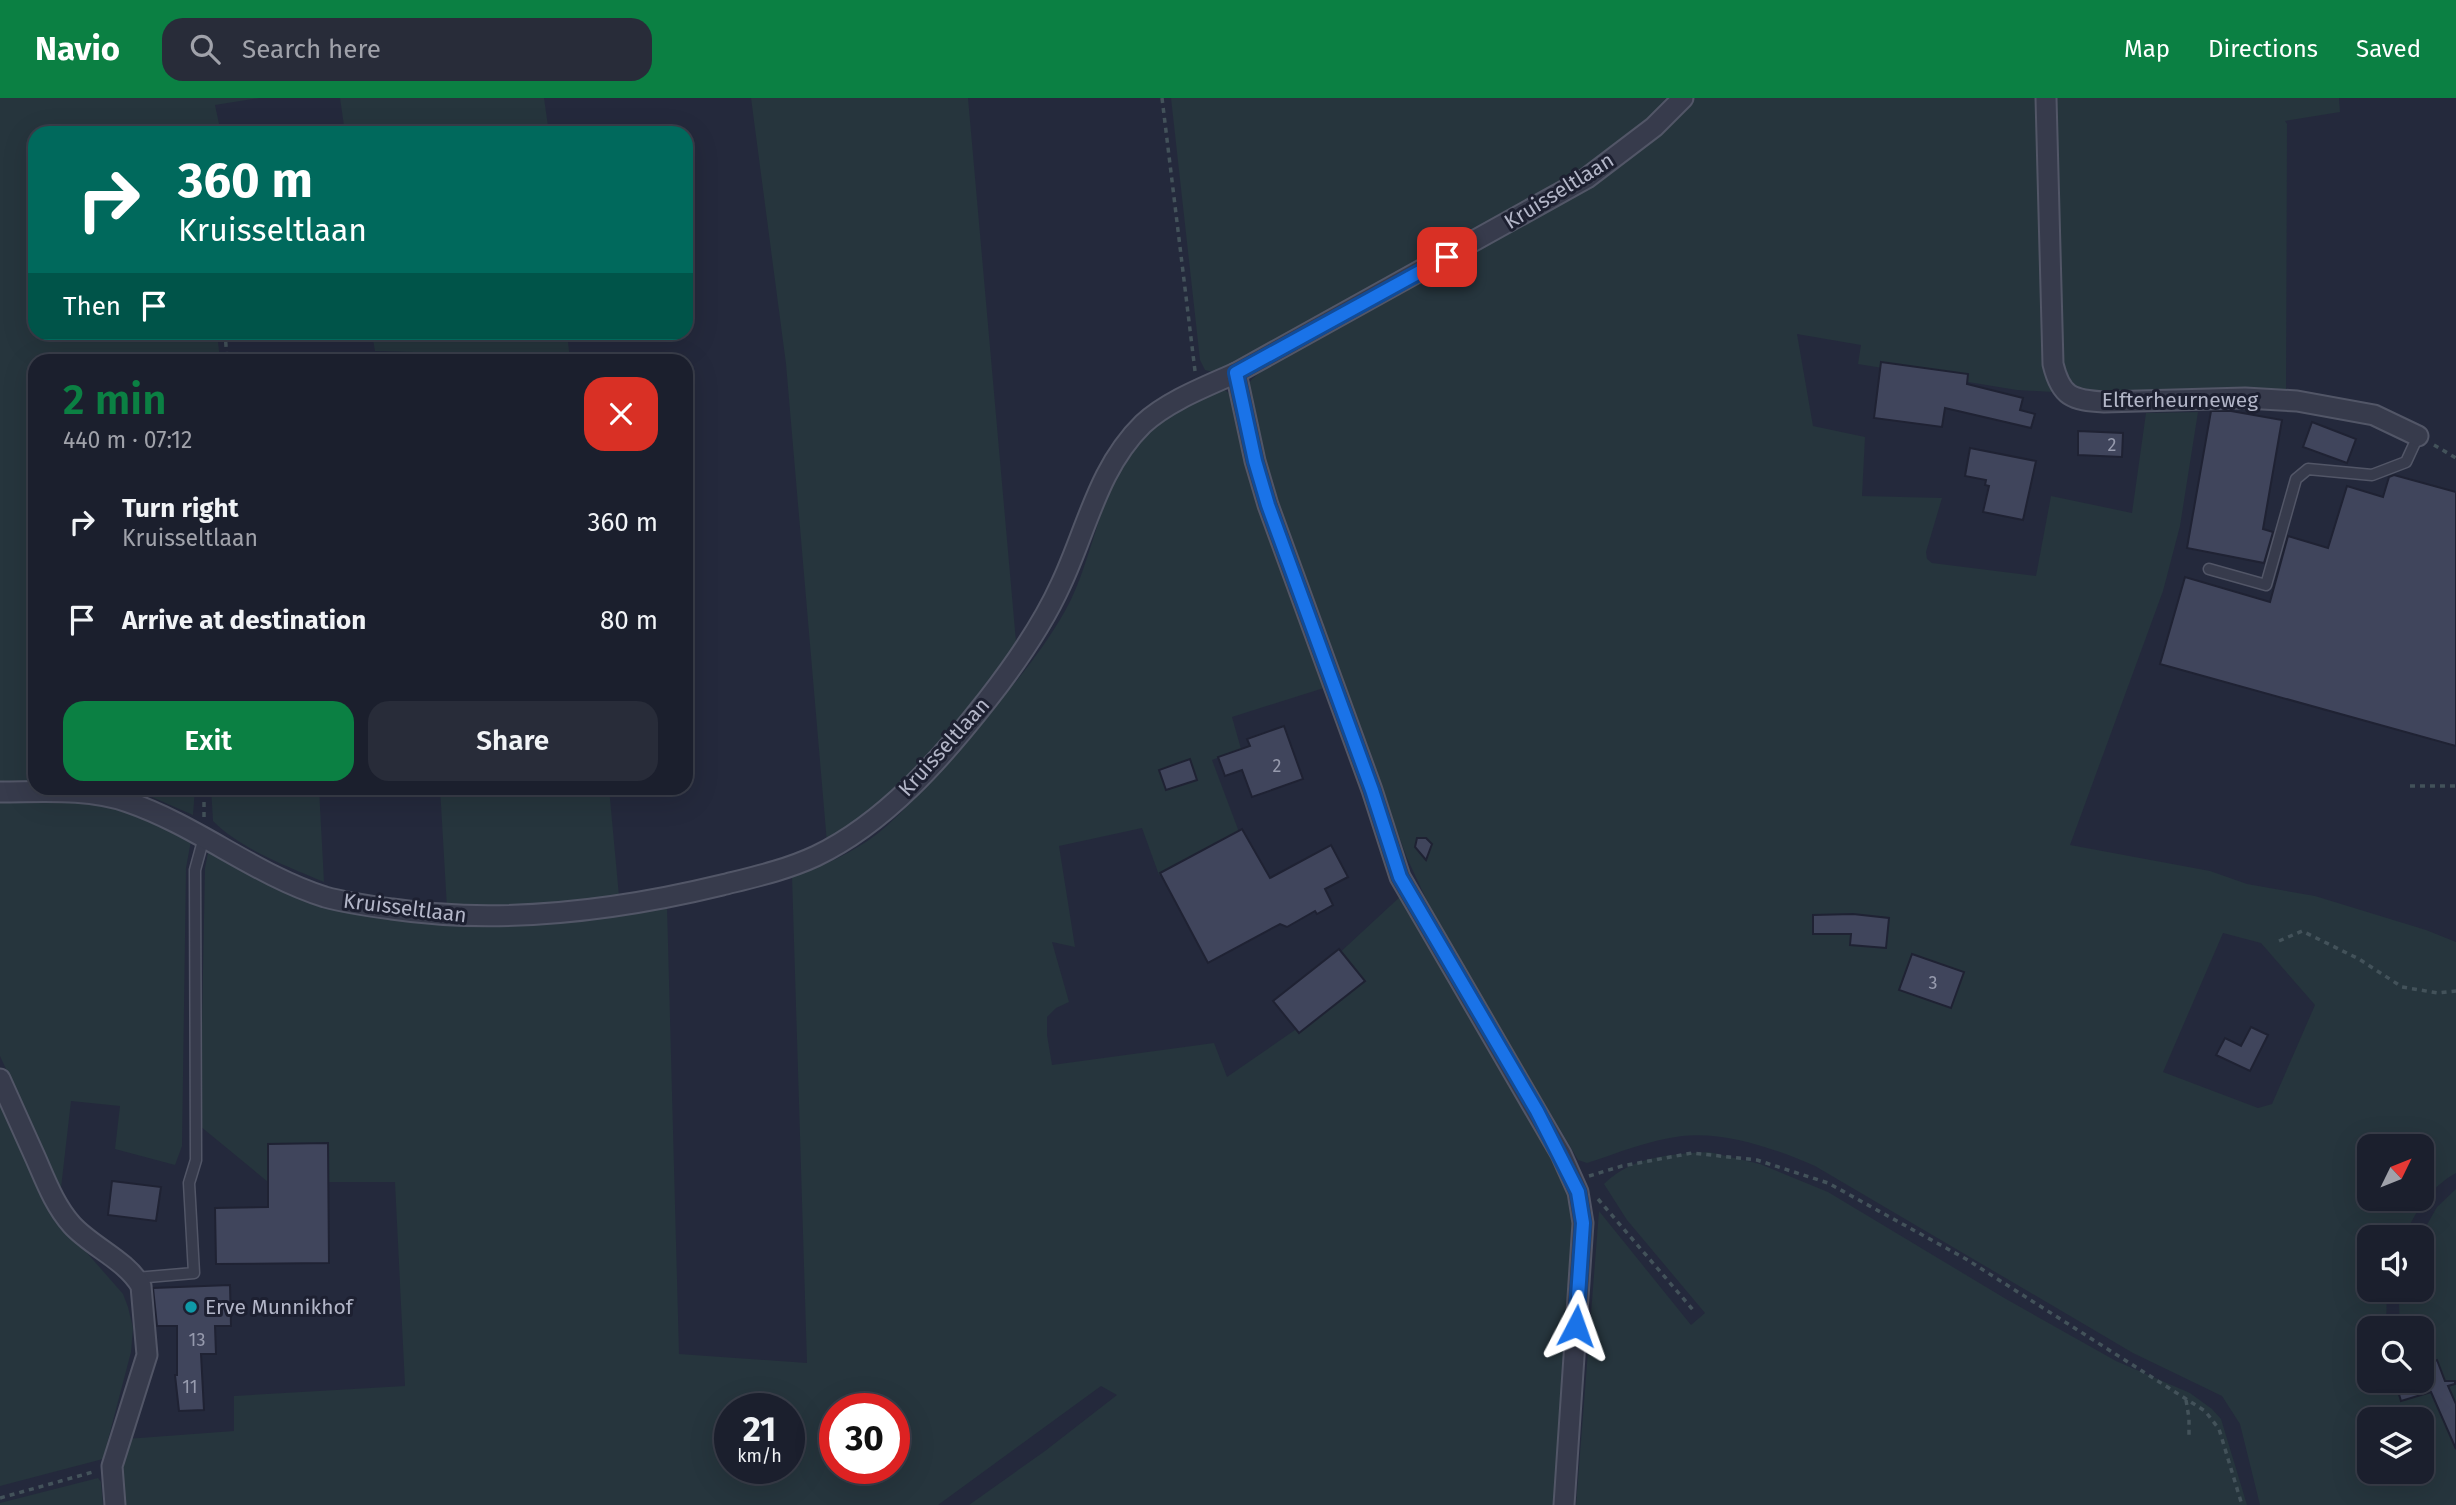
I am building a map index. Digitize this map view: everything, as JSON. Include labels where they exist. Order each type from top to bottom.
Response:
[{"type":"street","name":"Kruisseltlaan","points":[[88,795],[126,801],[204,836],[284,882],[328,898],[432,915],[484,917],[561,912],[670,898],[772,873],[817,855],[865,827],[891,804],[928,769],[988,700],[1036,633],[1062,583],[1102,481],[1122,447],[1146,421],[1587,178],[1654,127],[1683,98]]},
{"type":"street","name":"Elfterheurneweg","points":[[2046,98],[2053,364],[2058,384],[2069,395],[2104,402],[2245,398],[2297,401],[2374,415],[2418,436]]},
{"type":"street","points":[[1236,373],[1255,461],[1268,505],[1372,790],[1400,877],[1537,1111],[1576,1186],[1583,1223],[1564,1505]]},
{"type":"street","name":"Kruisseltlaan","points":[[0,792],[28,792]]},
{"type":"street","points":[[0,1079],[55,1202],[72,1226],[136,1278],[141,1286],[147,1355],[112,1466],[115,1505]]},
{"type":"lane","points":[[2208,569],[2266,585],[2295,480],[2308,469],[2372,475],[2406,462],[2418,436]]},
{"type":"lane","points":[[136,1278],[194,1273],[189,1183],[196,1160],[195,870],[204,836]]},
{"type":"path","points":[[1163,98],[1198,390]]},
{"type":"path","points":[[2418,436],[2456,458]]},
{"type":"path","points":[[2410,786],[2456,786]]},
{"type":"path","points":[[204,795],[204,836]]},
{"type":"path","points":[[2279,941],[2302,931],[2359,958],[2402,987],[2438,993],[2456,991]]},
{"type":"path","points":[[1576,1186],[1622,1166],[1692,1153],[1757,1160],[1828,1183],[1966,1259],[2205,1411],[2219,1429],[2242,1505]]},
{"type":"path","points":[[1576,1186],[1600,1199],[1694,1311]]},
{"type":"path","points":[[2186,1400],[2189,1438]]},
{"type":"path","points":[[0,1498],[112,1466]]},
{"type":"shaded area","points":[[0,98],[260,98],[215,105],[220,126],[28,126],[28,340],[218,340],[219,354],[28,354],[28,781],[0,782]]},
{"type":"shaded area","points":[[340,98],[544,98],[548,126],[344,126]]},
{"type":"shaded area","points":[[751,98],[968,98],[1017,653],[894,798],[827,843],[786,364]]},
{"type":"shaded area","points":[[1171,98],[1673,98],[1658,114],[1587,170],[1228,371],[1216,373],[1205,370],[1200,360]]},
{"type":"shaded area","points":[[1694,98],[2038,98],[2046,349],[2044,373],[2053,392],[2017,390],[1858,364],[1861,345],[1797,334],[1813,426],[1865,437],[1862,496],[1942,498],[1926,552],[1927,559],[1932,563],[2036,576],[2051,496],[2132,513],[2146,413],[2198,412],[2180,526],[2163,591],[2070,845],[2210,871],[2247,884],[2315,896],[2426,930],[2456,942],[2456,1173],[2434,1190],[2434,1134],[2357,1134],[2357,1211],[2418,1211],[2410,1225],[2357,1225],[2357,1302],[2387,1302],[2386,1316],[2357,1316],[2357,1393],[2434,1393],[2434,1316],[2400,1316],[2399,1304],[2434,1302],[2434,1225],[2427,1225],[2437,1207],[2456,1189],[2456,1505],[2260,1505],[2240,1424],[2222,1396],[2133,1353],[1815,1166],[1800,1160],[1750,1143],[1698,1135],[1658,1140],[1587,1163],[1578,1160],[1435,918],[1407,858],[1260,458],[1246,388],[1252,379],[1269,365],[1536,218],[1620,165],[1647,144]],"holes":[[[2223,933],[2261,943],[2315,1005],[2272,1104],[2258,1108],[2163,1072]]]},
{"type":"shaded area","points":[[2054,98],[2339,98],[2340,112],[2285,121],[2286,393],[2104,396],[2079,388],[2066,376],[2063,369]]},
{"type":"shaded area","points":[[373,340],[568,340],[569,354],[413,354],[375,351]]},
{"type":"shaded area","points":[[1222,388],[1230,394],[1248,474],[1327,687],[1232,717],[1241,749],[1212,760],[1239,832],[1159,875],[1142,828],[1059,846],[1075,947],[1052,942],[1069,1002],[1056,1008],[1047,1017],[1052,1065],[1214,1043],[1227,1077],[1324,1010],[1306,984],[1403,894],[1556,1157],[1580,1225],[1558,1505],[969,1505],[1117,1395],[1101,1386],[938,1505],[122,1505],[119,1475],[126,1439],[234,1431],[234,1396],[405,1386],[395,1182],[268,1182],[200,1126],[205,868],[208,853],[213,849],[294,888],[344,908],[403,921],[484,926],[545,924],[667,906],[679,1354],[807,1363],[792,876],[847,853],[887,826],[995,707],[1039,651],[1065,611],[1076,588],[1112,484],[1124,460],[1138,439],[1156,422]]},
{"type":"shaded area","points":[[145,795],[194,795],[193,815]]},
{"type":"shaded area","points":[[211,795],[319,795],[324,882],[237,841],[213,821]]},
{"type":"shaded area","points":[[440,795],[610,795],[619,896],[563,905],[447,908]]},
{"type":"shaded area","points":[[0,797],[113,804],[192,835],[186,868],[182,1146],[175,1165],[115,1149],[120,1106],[71,1101],[61,1188],[0,1056]]},
{"type":"shaded area","points":[[0,1097],[66,1229],[123,1294],[133,1328],[131,1352],[103,1459],[0,1486]]},
{"type":"shaded area","points":[[1709,1152],[1760,1164],[1828,1192],[2006,1299],[2116,1361],[2190,1393],[2221,1419],[2247,1505],[1576,1505],[1599,1211],[1691,1325],[1705,1313],[1627,1220],[1604,1184],[1627,1167],[1653,1158]]},
{"type":"shaded area","points":[[98,1478],[101,1482],[103,1505],[0,1505],[0,1503]]},
{"type":"building","points":[[1881,362],[1968,374],[1967,384],[2023,398],[2020,410],[2035,414],[2031,428],[1945,408],[1942,427],[1874,418]]},
{"type":"building","points":[[2211,411],[2231,411],[2282,420],[2263,529],[2273,532],[2264,563],[2187,548]]},
{"type":"building","points":[[2312,422],[2356,439],[2347,463],[2303,447]]},
{"type":"building","points":[[2078,431],[2123,433],[2122,457],[2078,455]]},
{"type":"building","points":[[1970,448],[2036,461],[2023,520],[1983,512],[1989,486],[1985,485],[1986,480],[1965,476]]},
{"type":"building","points":[[2394,475],[2456,492],[2456,746],[2160,664],[2185,577],[2270,602],[2288,536],[2328,548],[2347,486],[2383,497],[2389,477]]},
{"type":"building","points":[[1284,726],[1303,779],[1252,797],[1242,770],[1225,776],[1218,757],[1250,746],[1247,739]]},
{"type":"building","points":[[1190,759],[1197,780],[1166,790],[1159,770]]},
{"type":"building","points":[[1242,829],[1270,878],[1331,845],[1348,877],[1325,889],[1333,905],[1317,914],[1315,911],[1287,927],[1280,924],[1208,963],[1160,873]]},
{"type":"building","points":[[1417,838],[1426,838],[1432,844],[1426,860],[1415,847]]},
{"type":"building","points":[[1853,914],[1889,918],[1886,948],[1850,945],[1851,934],[1813,934],[1813,915]]},
{"type":"building","points":[[1339,949],[1365,981],[1299,1033],[1273,1001]]},
{"type":"building","points":[[1912,954],[1964,972],[1951,1008],[1899,990]]},
{"type":"building","points":[[2251,1027],[2268,1035],[2250,1071],[2216,1055],[2225,1038],[2241,1046]]},
{"type":"building","points":[[328,1143],[329,1263],[216,1264],[215,1208],[268,1207],[268,1144]]},
{"type":"building","points":[[112,1181],[161,1187],[156,1221],[108,1215]]},
{"type":"building","name":"Erve Munnikhof","points":[[230,1285],[231,1326],[215,1326],[216,1354],[201,1354],[204,1410],[179,1411],[175,1375],[177,1326],[157,1326],[153,1288]]},
{"type":"building","points":[[2437,1360],[2445,1381],[2455,1381],[2455,1384],[2448,1386],[2456,1404],[2456,1449],[2431,1393],[2434,1393],[2434,1361]]},
{"type":"building","points":[[2399,1393],[2428,1393],[2401,1401]]},
{"type":"place","name":"Erve Munnikhof","points":[[191,1307]]},
{"type":"route","points":[[1447,257],[1236,373],[1255,461],[1268,505],[1372,790],[1400,877],[1537,1111],[1578,1192],[1583,1223],[1576,1326]]}]
